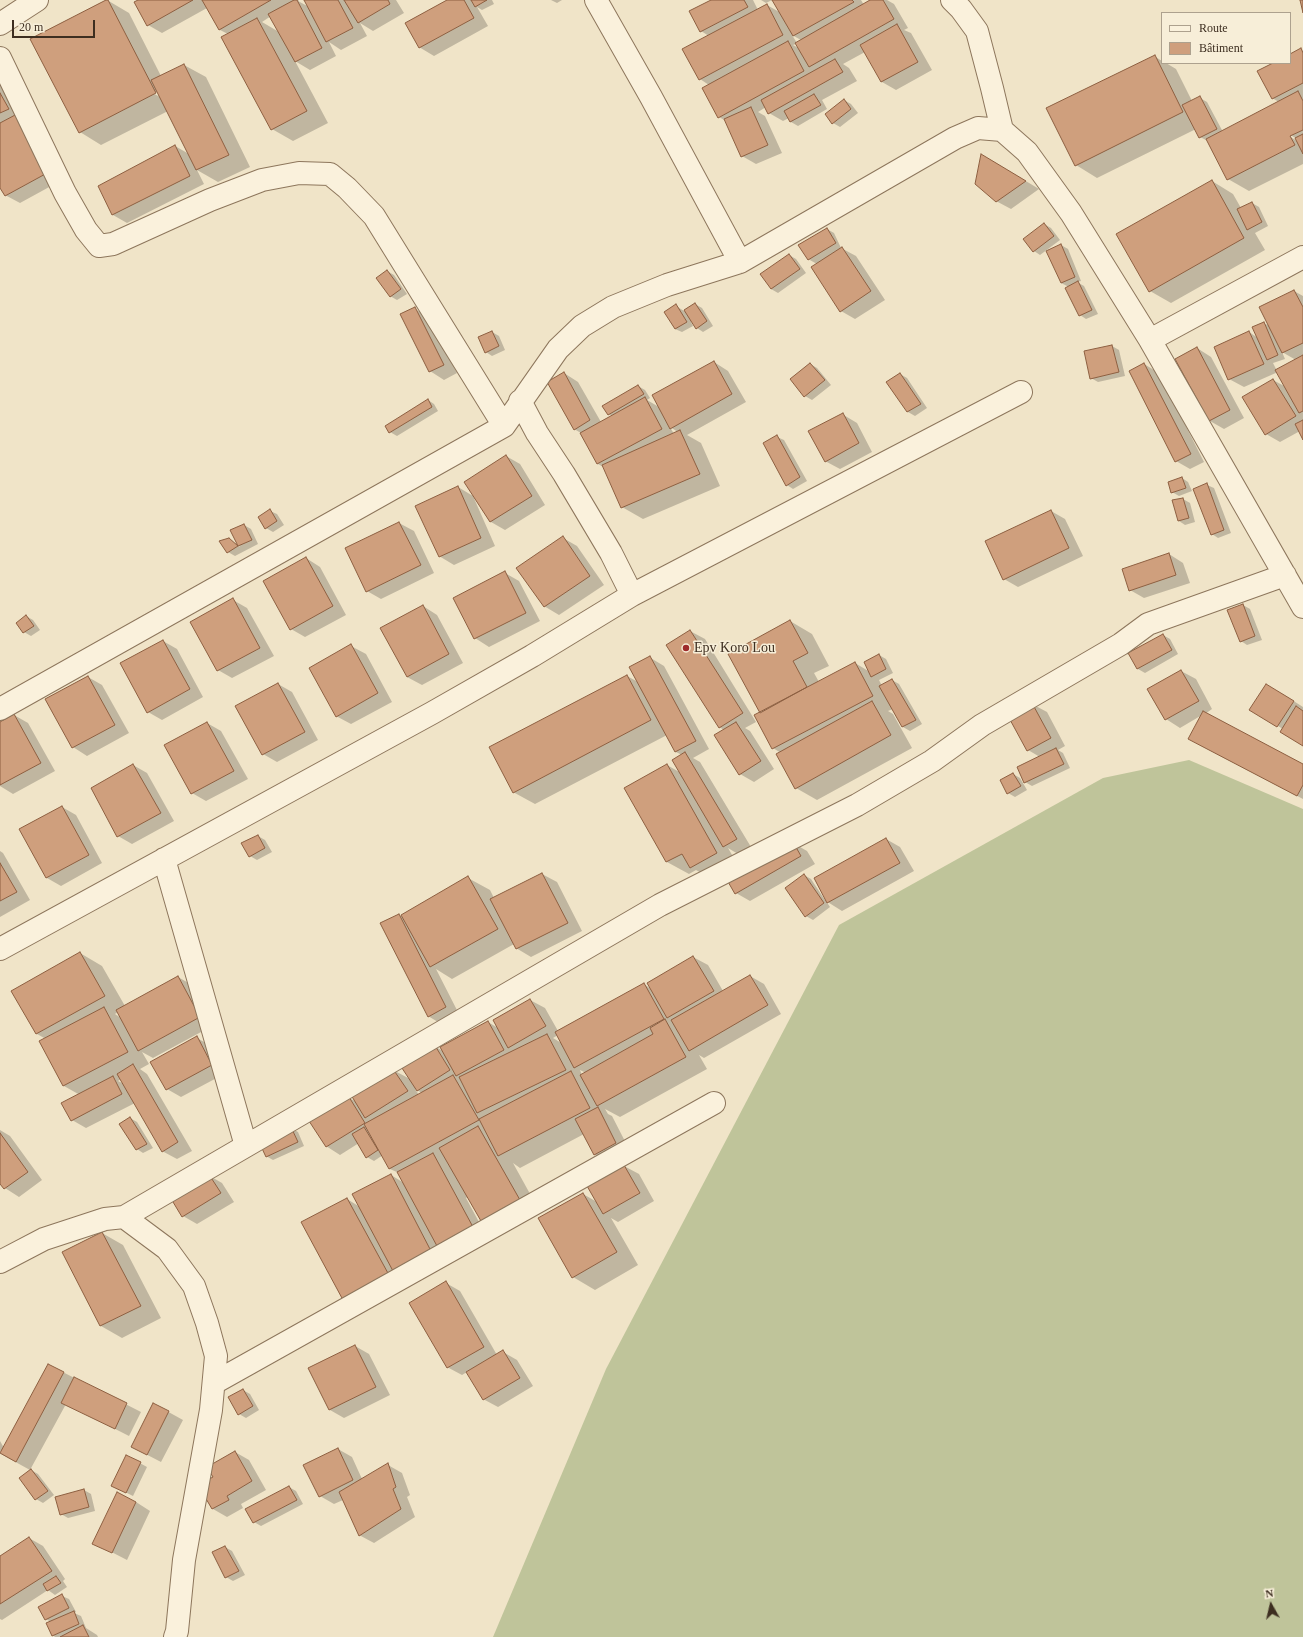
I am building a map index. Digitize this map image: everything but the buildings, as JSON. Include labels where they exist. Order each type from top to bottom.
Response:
[{"type":"street","points":[[0,24],[37,0]]},
{"type":"street","points":[[596,0],[740,262]]},
{"type":"street","points":[[952,0],[961,9],[976,31],[1002,130],[1027,152],[1071,213],[1150,340],[1285,575],[1301,599]]},
{"type":"street","points":[[0,58],[65,193],[86,230],[98,246],[113,244],[210,200],[262,180],[299,172],[330,174],[347,188],[374,216],[504,426]]},
{"type":"street","points":[[0,709],[504,426],[520,401],[558,349],[582,326],[613,307],[666,285],[740,262],[955,138],[978,128],[1002,130]]},
{"type":"street","points":[[1150,340],[1303,257]]},
{"type":"street","points":[[0,949],[459,698],[532,656],[632,595],[1021,392]]},
{"type":"street","points":[[520,401],[537,433],[564,474],[611,553],[632,595]]},
{"type":"street","points":[[0,1262],[44,1239],[105,1219],[124,1217],[660,905],[857,805],[932,761],[982,725],[1121,644],[1148,624],[1285,575]]},
{"type":"street","points":[[164,859],[246,1146]]},
{"type":"street","points":[[214,1383],[714,1103]]},
{"type":"street","points":[[124,1217],[168,1249],[194,1286],[207,1323],[216,1356],[210,1418],[184,1560],[177,1631],[175,1637]]},
{"type":"green space","points":[[1189,760],[1303,809],[1303,1637],[493,1637],[606,1369],[839,925],[1103,778]]},
{"type":"place","name":"Epv Koro Lou","points":[[686,648]]}]
